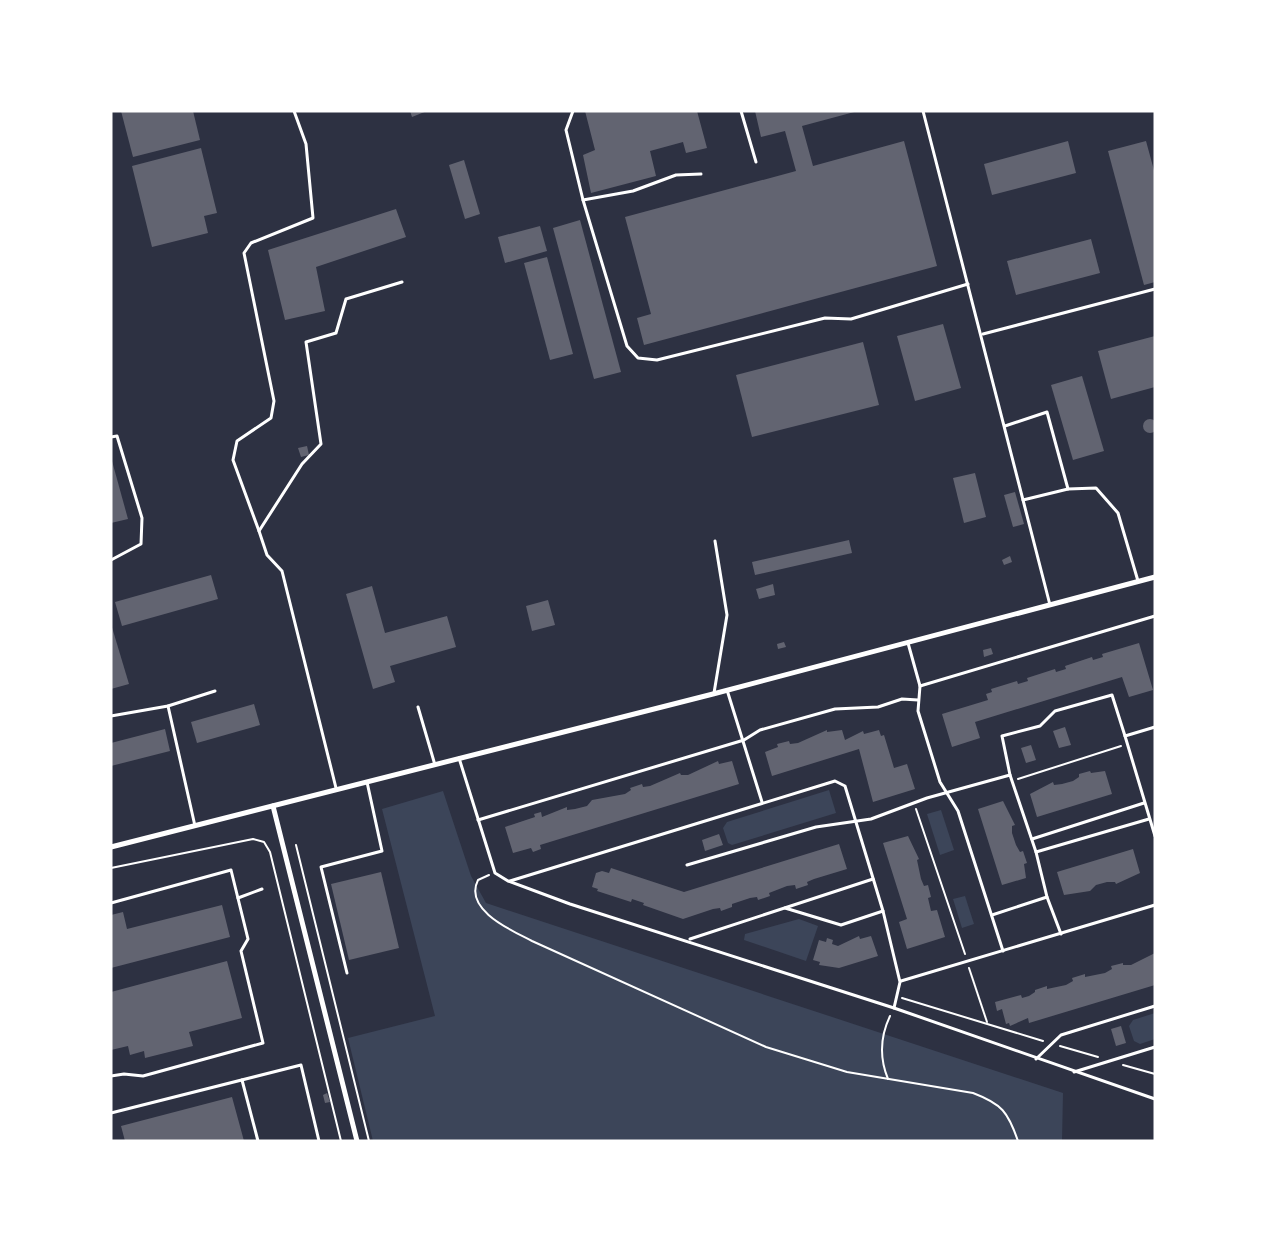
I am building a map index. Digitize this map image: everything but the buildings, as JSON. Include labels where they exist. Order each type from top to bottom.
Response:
[{"type":"street","points":[[111,847],[713,694],[1155,577]]},
{"type":"street","points":[[273,806],[357,1141]]},
{"type":"lane","points":[[294,111],[306,144],[313,218],[251,243],[244,253],[274,401],[271,418],[237,441],[233,460],[267,555],[282,571],[337,790]]},
{"type":"lane","points":[[573,111],[566,130],[583,200],[627,346],[638,358],[657,360],[825,318],[851,319],[968,284]]},
{"type":"lane","points":[[741,111],[756,162]]},
{"type":"lane","points":[[923,111],[1050,605]]},
{"type":"lane","points":[[583,200],[633,191],[676,175],[701,174]]},
{"type":"lane","points":[[259,531],[302,464],[321,444],[306,342],[336,333],[346,299],[402,282]]},
{"type":"lane","points":[[982,334],[1155,289]]},
{"type":"lane","points":[[1005,426],[1047,412],[1068,489]]},
{"type":"lane","points":[[111,437],[117,436],[142,518],[141,544],[111,560]]},
{"type":"lane","points":[[1023,500],[1068,489],[1096,488],[1118,513],[1138,581]]},
{"type":"lane","points":[[713,694],[727,615],[715,541]]},
{"type":"lane","points":[[921,686],[1155,616]]},
{"type":"lane","points":[[908,641],[921,686],[918,711],[945,793],[958,812],[1003,951]]},
{"type":"lane","points":[[727,690],[762,802]]},
{"type":"lane","points":[[111,717],[168,706],[215,691]]},
{"type":"lane","points":[[1061,934],[1047,897],[1036,852],[1010,775],[1002,736],[1040,726],[1054,711],[1112,695],[1155,836]]},
{"type":"lane","points":[[478,820],[744,740],[760,730],[835,709],[878,707],[902,699],[918,700]]},
{"type":"lane","points":[[168,706],[195,826]]},
{"type":"lane","points":[[418,707],[435,765]]},
{"type":"lane","points":[[1125,736],[1155,727]]},
{"type":"lane","points":[[459,758],[495,873],[508,881],[570,904],[894,1008],[1155,1099]]},
{"type":"lane","points":[[687,865],[816,827],[856,823],[945,793],[1010,775]]},
{"type":"lane","points":[[508,881],[835,781],[845,786],[883,911],[900,982],[894,1008]]},
{"type":"lane","points":[[347,973],[321,867],[382,851],[367,782]]},
{"type":"lane","points":[[1032,839],[1144,803]]},
{"type":"lane","points":[[1036,852],[1149,819]]},
{"type":"lane","points":[[111,903],[231,870],[248,939],[241,951],[263,1043],[143,1076],[124,1074],[111,1076]]},
{"type":"lane","points":[[688,940],[873,879]]},
{"type":"lane","points":[[238,898],[262,889]]},
{"type":"lane","points":[[992,915],[1047,897]]},
{"type":"lane","points":[[900,982],[1155,905]]},
{"type":"lane","points":[[785,908],[841,925],[883,911]]},
{"type":"lane","points":[[1035,1059],[1061,1035],[1155,1006]]},
{"type":"lane","points":[[1074,1072],[1155,1047]]},
{"type":"lane","points":[[111,1113],[301,1065],[319,1141]]},
{"type":"lane","points":[[243,1080],[258,1141]]},
{"type":"path","points":[[1012,781],[1127,744]]},
{"type":"path","points":[[914,803],[987,1024]]},
{"type":"path","points":[[111,868],[177,852],[218,848],[253,839],[264,842],[270,852],[341,1141]]},
{"type":"path","points":[[296,844],[369,1141]]},
{"type":"path","points":[[495,873],[478,880],[475,885],[481,905],[500,924],[532,941],[766,1047],[848,1072],[973,1093],[1001,1106],[1007,1114],[1018,1141]]},
{"type":"path","points":[[897,996],[1155,1074]]},
{"type":"path","points":[[888,1079],[881,1058],[881,1048],[885,1026],[894,1008]]},
{"type":"shaded area","points":[[829,790],[836,813],[732,845],[728,843],[723,828],[727,822]]},
{"type":"shaded area","points":[[443,791],[471,876],[486,903],[1063,1093],[1062,1141],[373,1141],[348,1038],[435,1016],[382,809]]},
{"type":"shaded area","points":[[941,810],[954,850],[940,855],[927,814]]},
{"type":"shaded area","points":[[965,896],[974,924],[962,928],[953,899]]},
{"type":"shaded area","points":[[799,919],[818,926],[806,961],[744,940],[745,934]]},
{"type":"shaded area","points":[[1155,1013],[1155,1039],[1140,1044],[1134,1041],[1129,1026],[1133,1020]]}]
